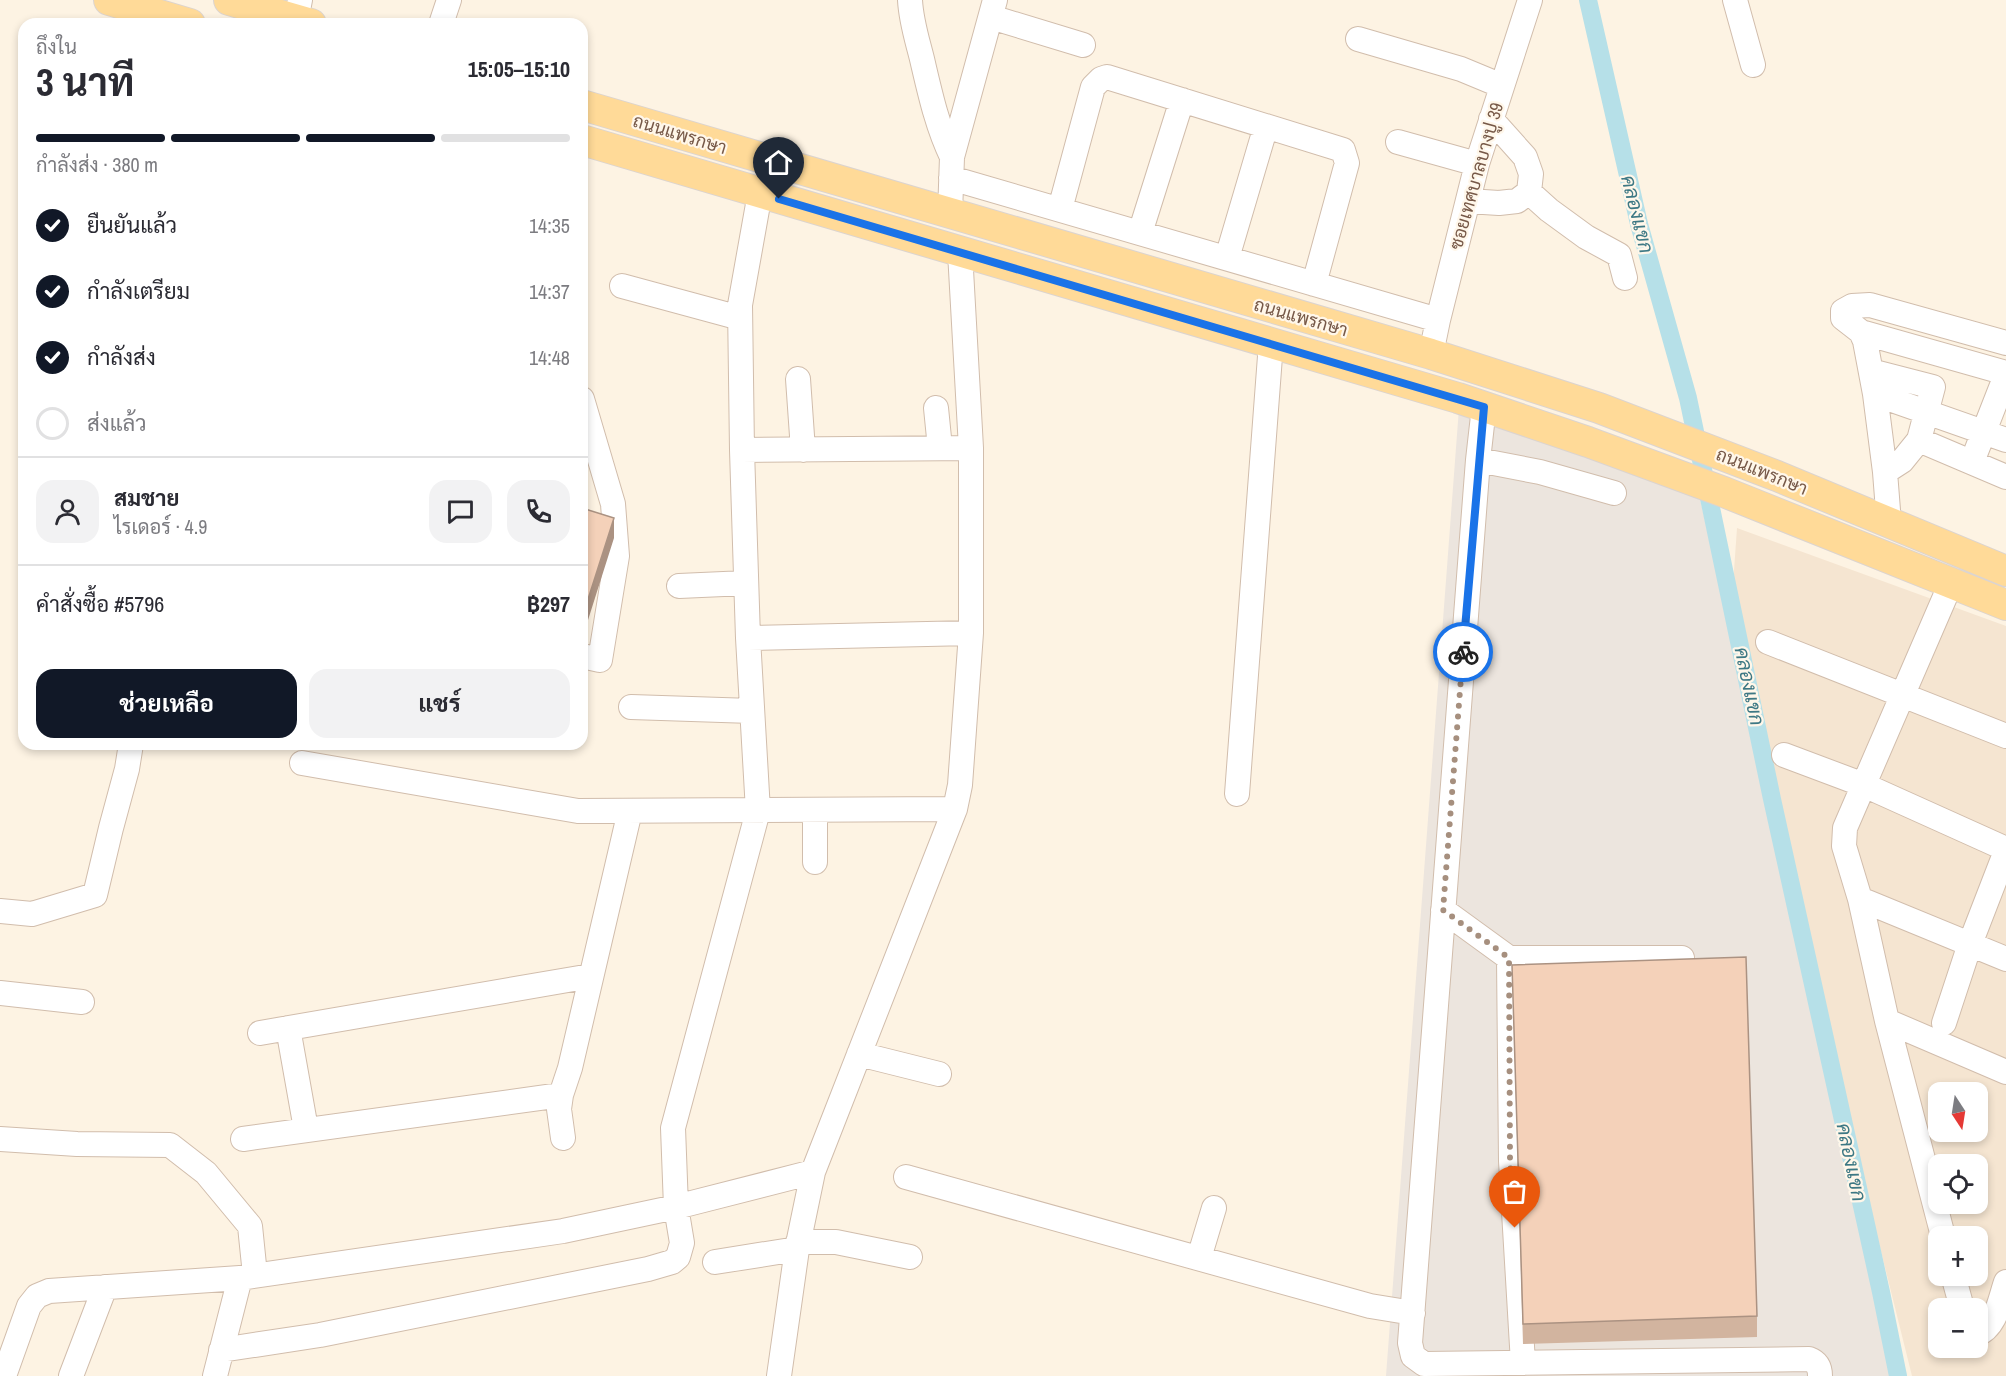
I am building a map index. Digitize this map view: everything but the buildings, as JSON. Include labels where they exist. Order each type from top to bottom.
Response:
[{"type":"main road","points":[[109,0],[170,18]]},
{"type":"main road","points":[[229,0],[303,14]]},
{"type":"main road","name":"ถนนแพรกษา","points":[[588,107],[1431,354],[1599,408],[1723,454],[2006,571]]},
{"type":"main road","name":"ถนนแพรกษา","points":[[588,142],[1484,407],[1724,492],[2006,605]]},
{"type":"street","points":[[443,18],[449,0]]},
{"type":"street","points":[[910,0],[911,18],[951,168]]},
{"type":"street","name":"ซอยเทศบาลบางปู 39","points":[[1431,354],[1478,164],[1530,0]]},
{"type":"street","points":[[1735,0],[1753,65]]},
{"type":"street","points":[[950,214],[951,168],[993,9],[1083,45]]},
{"type":"street","points":[[1358,39],[1461,69],[1502,86]]},
{"type":"street","points":[[1060,209],[1093,87],[1101,79],[1107,77],[1343,150],[1347,163],[1314,284]]},
{"type":"street","points":[[1140,233],[1182,100]]},
{"type":"street","points":[[1468,201],[1499,203],[1516,201],[1529,192],[1531,174],[1525,157],[1491,119]]},
{"type":"street","points":[[1227,258],[1266,126]]},
{"type":"street","points":[[1398,142],[1478,164]]},
{"type":"street","points":[[951,168],[1060,209],[1438,320]]},
{"type":"street","points":[[1529,192],[1586,237],[1619,255],[1625,278]]},
{"type":"street","points":[[221,1350],[320,1335],[648,1269],[672,1262],[678,1257],[682,1243],[676,1207],[673,1128],[759,810],[748,638],[740,305],[760,193]]},
{"type":"street","points":[[774,1375],[813,1172],[955,809],[960,785],[970,633],[972,448],[960,252]]},
{"type":"street","points":[[622,286],[740,318]]},
{"type":"street","points":[[1972,462],[1995,436],[2006,374],[1861,332],[1843,318],[1843,311],[1852,306],[1870,305],[2006,343]]},
{"type":"street","points":[[1861,332],[1865,341],[1873,383],[1885,472],[1889,524]]},
{"type":"street","points":[[1238,794],[1271,343]]},
{"type":"street","points":[[798,379],[803,450]]},
{"type":"street","points":[[1873,383],[1932,385],[1934,389],[1919,440],[1902,461],[1885,472]]},
{"type":"street","points":[[1484,407],[1478,460],[1410,1343],[1413,1356],[1424,1364],[1517,1367],[1702,1368],[1809,1359],[1815,1362],[1820,1370],[1820,1376]]},
{"type":"street","points":[[936,408],[940,448]]},
{"type":"street","points":[[1927,412],[1995,436]]},
{"type":"street","points":[[588,419],[613,504],[617,556],[600,660],[588,657]]},
{"type":"street","points":[[1919,440],[2006,477]]},
{"type":"street","points":[[742,450],[972,448]]},
{"type":"street","points":[[1478,460],[1540,472],[1614,493]]},
{"type":"street","points":[[1940,1226],[1887,1021],[1860,899],[1843,836],[1951,583]]},
{"type":"street","points":[[679,586],[746,584]]},
{"type":"street","points":[[748,638],[970,633]]},
{"type":"street","points":[[1768,642],[2006,736]]},
{"type":"street","points":[[631,707],[752,711]]},
{"type":"street","points":[[0,911],[32,914],[95,896],[127,769],[129,750]]},
{"type":"street","points":[[1784,755],[1864,785],[2006,850],[1970,944],[1944,1023]]},
{"type":"street","points":[[302,763],[578,811],[955,809]]},
{"type":"street","points":[[815,810],[815,862]]},
{"type":"street","points":[[563,1138],[559,1109],[561,1095],[570,1068],[630,811]]},
{"type":"street","points":[[1860,899],[2006,959]]},
{"type":"street","points":[[1443,910],[1509,958],[1682,958]]},
{"type":"street","points":[[1509,958],[1510,1161],[1517,1367]]},
{"type":"street","points":[[260,1033],[591,976]]},
{"type":"street","points":[[0,993],[82,1002]]},
{"type":"street","points":[[1887,1021],[2006,1072]]},
{"type":"street","points":[[288,1028],[306,1130]]},
{"type":"street","points":[[860,1054],[939,1074]]},
{"type":"street","points":[[243,1139],[561,1095]]},
{"type":"street","points":[[0,1139],[77,1144],[170,1145],[206,1173],[250,1226],[248,1276],[221,1350],[215,1376]]},
{"type":"street","points":[[4,1376],[29,1306],[37,1296],[49,1291],[248,1276],[563,1231],[676,1207],[813,1172]]},
{"type":"street","points":[[906,1177],[1370,1306],[1413,1313]]},
{"type":"street","points":[[1199,1258],[1214,1208]]},
{"type":"street","points":[[715,1262],[798,1245],[836,1242],[910,1257]]},
{"type":"street","points":[[1988,1328],[2006,1282]]},
{"type":"street","points":[[71,1376],[105,1287]]},
{"type":"shaded area","points":[[1459,408],[1698,490],[1898,1376],[1386,1376]]},
{"type":"shaded area","points":[[1737,528],[2006,626],[2006,1376],[1912,1376],[1829,1042],[1732,599]]},
{"type":"waterway","name":"คลองแขก","points":[[1588,0],[1639,224],[1688,398],[1772,799],[1898,1376]]},
{"type":"way so far","points":[[1463,652],[1443,910],[1509,958],[1510,1161],[1515,1228]]},
{"type":"route","points":[[779,199],[1484,407],[1463,652]]}]
